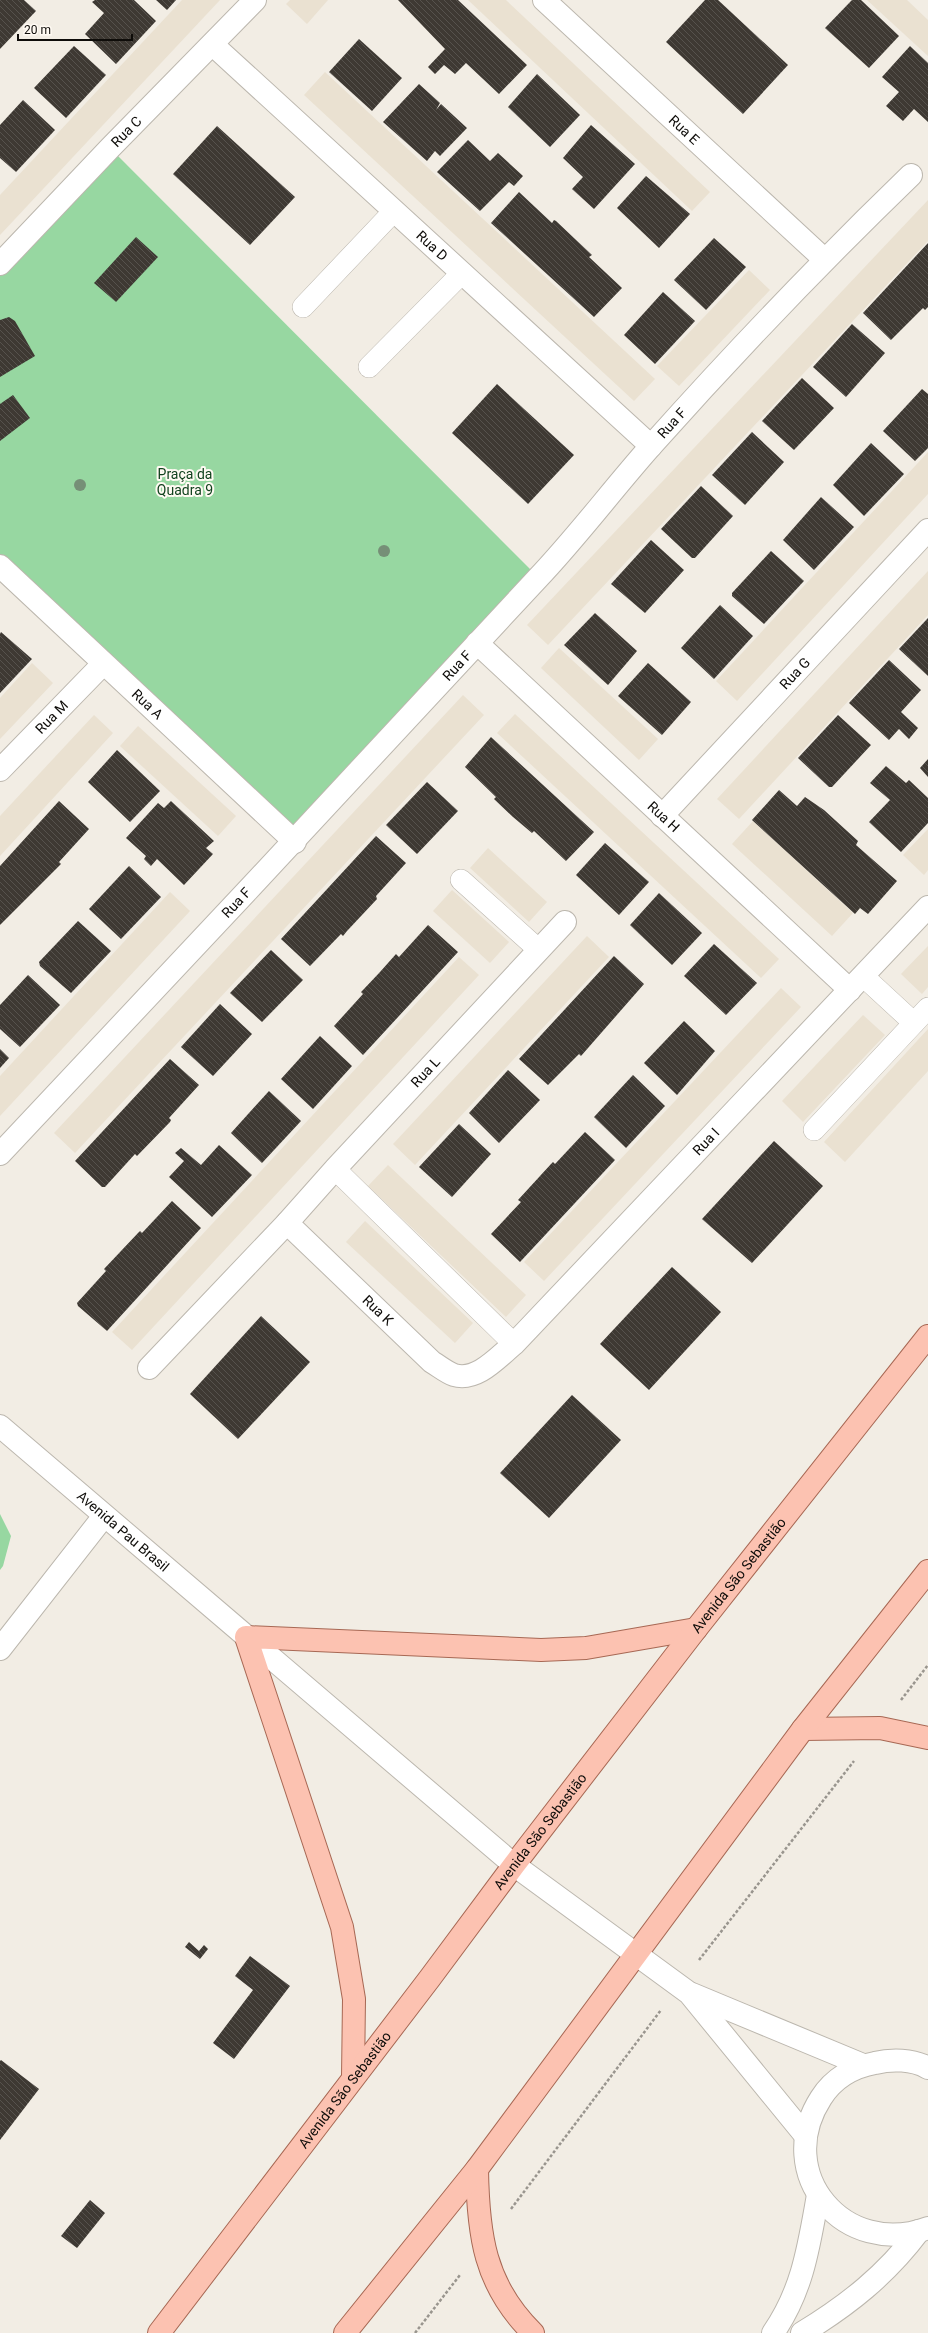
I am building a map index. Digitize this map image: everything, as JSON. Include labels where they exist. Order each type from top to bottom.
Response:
[{"type":"main road","name":"Avenida São Sebastião","points":[[159,2333],[430,1978],[514,1865],[696,1629],[928,1336]]},
{"type":"main road","points":[[345,2333],[477,2169],[803,1729],[928,1571]]},
{"type":"main road","points":[[353,2077],[354,1998],[342,1927],[246,1637],[541,1650],[586,1648],[696,1629]]},
{"type":"main road","points":[[803,1729],[880,1728],[928,1738]]},
{"type":"main road","points":[[477,2169],[478,2207],[483,2247],[506,2302],[533,2333]]},
{"type":"street","name":"Rua C","points":[[0,264],[110,148],[213,45],[255,0]]},
{"type":"street","name":"Rua E","points":[[544,0],[824,259]]},
{"type":"street","name":"Rua D","points":[[213,45],[651,446]]},
{"type":"street","name":"Rua F","points":[[0,1154],[295,842],[539,577],[651,446],[824,259],[911,175]]},
{"type":"street","name":"Rua G","points":[[662,816],[928,530]]},
{"type":"street","name":"Rua A","points":[[0,566],[295,842]]},
{"type":"street","name":"Rua H","points":[[477,643],[662,816],[857,983]]},
{"type":"street","name":"Rua M","points":[[0,770],[103,664]]},
{"type":"street","name":"Rua I","points":[[479,1372],[514,1344],[857,983],[928,906]]},
{"type":"street","name":"Rua L","points":[[149,1368],[287,1223],[335,1169],[565,922]]},
{"type":"street","name":"Rua K","points":[[287,1223],[432,1362],[454,1375],[468,1376],[479,1372]]},
{"type":"street","name":"Avenida Pau Brasil","points":[[0,1426],[514,1865],[689,1993]]},
{"type":"street","points":[[0,1649],[104,1516]]},
{"type":"street","points":[[689,1993],[863,2065]]},
{"type":"street","points":[[689,1993],[805,2135]]},
{"type":"street","points":[[923,2229],[890,2235],[862,2230],[837,2217],[818,2195],[809,2175],[804,2152],[805,2135],[814,2109],[826,2090],[843,2075],[863,2065],[888,2060],[927,2066]]},
{"type":"street","points":[[773,2333],[793,2302],[808,2250],[818,2195]]},
{"type":"street","points":[[802,2333],[829,2316],[875,2281],[897,2260],[923,2229]]},
{"type":"lane","points":[[303,307],[394,211]]},
{"type":"lane","points":[[369,367],[462,273]]},
{"type":"lane","points":[[461,880],[539,950]]},
{"type":"lane","points":[[857,983],[914,1023]]},
{"type":"lane","points":[[814,1130],[928,1008]]},
{"type":"lane","points":[[335,1169],[514,1344]]},
{"type":"shaded area","points":[[182,0],[220,0],[0,235],[0,195]]},
{"type":"shaded area","points":[[290,0],[328,0],[307,24],[286,4]]},
{"type":"shaded area","points":[[468,0],[506,0],[710,192],[692,211]]},
{"type":"shaded area","points":[[867,0],[907,0],[928,20],[928,56]]},
{"type":"shaded area","points":[[325,72],[655,379],[634,401],[304,95]]},
{"type":"shaded area","points":[[928,200],[928,241],[548,645],[527,625]]},
{"type":"shaded area","points":[[749,270],[770,290],[679,386],[657,366]]},
{"type":"shaded area","points":[[928,452],[928,494],[737,701],[716,681]]},
{"type":"shaded area","points":[[928,571],[928,615],[739,819],[717,799]]},
{"type":"shaded area","points":[[559,648],[658,739],[639,760],[541,668]]},
{"type":"shaded area","points":[[32,663],[53,683],[0,739],[0,698]]},
{"type":"shaded area","points":[[463,695],[484,715],[75,1153],[54,1133]]},
{"type":"shaded area","points":[[515,714],[779,959],[761,978],[497,733]]},
{"type":"shaded area","points":[[94,715],[113,733],[0,856],[0,816]]},
{"type":"shaded area","points":[[138,726],[236,816],[218,836],[120,746]]},
{"type":"shaded area","points":[[753,821],[853,913],[832,936],[732,844]]},
{"type":"shaded area","points":[[928,829],[928,870],[924,875],[903,855]]},
{"type":"shaded area","points":[[488,848],[547,902],[529,922],[470,868]]},
{"type":"shaded area","points":[[452,890],[509,942],[490,963],[433,911]]},
{"type":"shaded area","points":[[170,892],[190,911],[0,1116],[0,1076]]},
{"type":"shaded area","points":[[587,936],[609,957],[415,1165],[393,1144]]},
{"type":"shaded area","points":[[928,946],[928,987],[922,994],[901,974]]},
{"type":"shaded area","points":[[459,957],[479,975],[132,1350],[112,1332]]},
{"type":"shaded area","points":[[781,988],[801,1007],[544,1281],[524,1262]]},
{"type":"shaded area","points":[[863,1015],[885,1035],[803,1122],[782,1101]]},
{"type":"shaded area","points":[[928,1029],[928,1071],[845,1162],[824,1142]]},
{"type":"shaded area","points":[[388,1165],[526,1295],[506,1317],[368,1186]]},
{"type":"shaded area","points":[[365,1221],[473,1323],[455,1343],[346,1242]]},
{"type":"green space","name":"Praça da Quadra 9","points":[[114,152],[537,576],[295,839],[0,562],[0,273]]},
{"type":"green space","points":[[0,1514],[11,1536],[3,1566],[0,1570]]},
{"type":"building","points":[[0,0],[24,0],[36,11],[0,49]]},
{"type":"building","points":[[95,0],[134,0],[156,21],[116,64],[85,34],[104,13],[92,2]]},
{"type":"building","points":[[156,0],[176,0],[167,10]]},
{"type":"building","points":[[398,0],[458,0],[527,65],[499,94],[466,63],[455,74],[444,65],[435,74],[428,67],[445,49]]},
{"type":"building","points":[[705,0],[718,0],[788,65],[743,114],[666,42]]},
{"type":"building","points":[[852,0],[861,0],[899,36],[869,68],[825,28]]},
{"type":"building","points":[[359,39],[402,78],[372,111],[329,72]]},
{"type":"building","points":[[74,46],[106,75],[66,118],[34,88]]},
{"type":"building","points":[[910,46],[928,63],[928,122],[914,109],[903,121],[886,106],[899,92],[882,77]]},
{"type":"building","points":[[537,74],[580,115],[550,147],[508,107]]},
{"type":"building","points":[[419,84],[440,103],[436,110],[441,104],[467,128],[440,156],[435,151],[427,161],[383,122]]},
{"type":"building","points":[[23,100],[55,130],[16,172],[0,158],[0,125]]},
{"type":"building","points":[[591,125],[635,164],[594,209],[572,189],[583,177],[563,158]]},
{"type":"building","points":[[217,126],[295,197],[250,245],[173,174]]},
{"type":"building","points":[[468,140],[490,161],[498,153],[523,176],[514,186],[509,182],[480,211],[437,172]]},
{"type":"building","points":[[646,176],[690,214],[659,248],[617,208]]},
{"type":"building","points":[[519,192],[552,223],[554,220],[556,221],[592,255],[589,257],[622,288],[594,317],[491,223]]},
{"type":"building","points":[[136,237],[158,257],[116,302],[94,283]]},
{"type":"building","points":[[714,238],[746,267],[706,310],[674,280]]},
{"type":"building","points":[[928,243],[928,307],[925,310],[923,308],[891,340],[863,313]]},
{"type":"building","points":[[663,292],[695,321],[655,364],[624,335]]},
{"type":"building","points":[[9,317],[15,321],[35,356],[0,377],[0,320]]},
{"type":"building","points":[[852,324],[885,353],[846,397],[813,367]]},
{"type":"building","points":[[802,378],[834,408],[794,450],[762,421]]},
{"type":"building","points":[[497,384],[574,455],[528,504],[452,433]]},
{"type":"building","points":[[922,389],[928,394],[928,448],[915,461],[883,431]]},
{"type":"building","points":[[13,395],[30,418],[0,441],[0,404]]},
{"type":"building","points":[[752,432],[784,462],[745,505],[712,475]]},
{"type":"building","points":[[871,443],[904,474],[864,516],[833,485]]},
{"type":"building","points":[[701,486],[733,516],[695,558],[692,558],[661,529]]},
{"type":"building","points":[[821,497],[854,527],[814,570],[783,540]]},
{"type":"building","points":[[651,540],[684,570],[645,613],[611,584]]},
{"type":"building","points":[[771,551],[804,581],[764,624],[732,596],[732,593]]},
{"type":"building","points":[[720,605],[753,636],[714,679],[681,648]]},
{"type":"building","points":[[595,613],[637,651],[608,685],[564,645]]},
{"type":"building","points":[[928,618],[928,676],[899,649]]},
{"type":"building","points":[[1,632],[32,659],[0,693],[0,634]]},
{"type":"building","points":[[889,660],[921,690],[901,712],[918,728],[909,739],[899,729],[889,740],[849,703]]},
{"type":"building","points":[[648,663],[691,702],[662,735],[618,696]]},
{"type":"building","points":[[838,715],[871,745],[832,787],[829,787],[798,758]]},
{"type":"building","points":[[491,737],[594,832],[566,861],[534,831],[532,833],[513,817],[494,799],[496,797],[465,767]]},
{"type":"building","points":[[117,750],[160,791],[130,822],[88,782]]},
{"type":"building","points":[[928,759],[928,777],[920,768]]},
{"type":"building","points":[[886,766],[906,783],[909,780],[928,798],[928,823],[901,852],[869,822],[890,800],[870,783]]},
{"type":"building","points":[[427,782],[458,811],[417,854],[386,825]]},
{"type":"building","points":[[779,790],[797,806],[805,797],[824,810],[858,841],[856,845],[897,881],[868,914],[860,908],[855,914],[752,820]]},
{"type":"building","points":[[59,801],[89,829],[59,862],[61,864],[0,925],[0,866]]},
{"type":"building","points":[[171,801],[214,841],[206,848],[213,854],[184,885],[157,859],[151,866],[144,859],[146,856],[126,838],[158,803],[164,808]]},
{"type":"building","points":[[376,836],[406,863],[376,896],[377,899],[343,936],[341,934],[310,966],[281,939]]},
{"type":"building","points":[[605,843],[649,882],[619,915],[576,875]]},
{"type":"building","points":[[129,866],[161,897],[121,939],[89,909]]},
{"type":"building","points":[[659,893],[702,933],[672,965],[630,925]]},
{"type":"building","points":[[78,921],[111,951],[71,993],[40,966],[39,962]]},
{"type":"building","points":[[428,925],[458,952],[363,1055],[334,1026],[363,994],[361,992],[396,954],[399,957]]},
{"type":"building","points":[[714,944],[757,983],[726,1015],[684,976]]},
{"type":"building","points":[[271,950],[303,980],[262,1022],[230,993]]},
{"type":"building","points":[[614,956],[644,984],[581,1056],[579,1054],[548,1085],[519,1059]]},
{"type":"building","points":[[28,975],[60,1005],[20,1047],[0,1029],[0,1005]]},
{"type":"building","points":[[220,1004],[252,1034],[213,1076],[181,1047]]},
{"type":"building","points":[[684,1021],[715,1051],[677,1095],[644,1063]]},
{"type":"building","points":[[320,1036],[352,1066],[313,1109],[281,1079]]},
{"type":"building","points":[[0,1049],[9,1058],[0,1068]]},
{"type":"building","points":[[170,1059],[199,1085],[169,1118],[171,1120],[170,1122],[137,1156],[135,1154],[105,1187],[102,1187],[75,1161]]},
{"type":"building","points":[[508,1070],[540,1100],[499,1143],[469,1113]]},
{"type":"building","points":[[633,1075],[665,1106],[626,1148],[594,1117]]},
{"type":"building","points":[[269,1091],[301,1121],[262,1163],[231,1133]]},
{"type":"building","points":[[459,1124],[491,1154],[452,1197],[419,1167]]},
{"type":"building","points":[[585,1132],[615,1160],[520,1262],[491,1234],[521,1202],[518,1200],[551,1164],[553,1162],[555,1164]]},
{"type":"building","points":[[774,1141],[823,1186],[752,1263],[702,1219]]},
{"type":"building","points":[[219,1145],[252,1175],[212,1217],[169,1177],[184,1161],[175,1153],[181,1148],[201,1165]]},
{"type":"building","points":[[172,1201],[201,1228],[107,1331],[78,1306],[77,1303],[106,1271],[104,1269],[140,1231],[142,1233]]},
{"type":"building","points":[[672,1267],[721,1312],[649,1390],[600,1344]]},
{"type":"building","points":[[261,1316],[310,1362],[238,1439],[190,1394]]},
{"type":"building","points":[[572,1395],[621,1440],[549,1518],[500,1473]]},
{"type":"building","points":[[189,1942],[199,1951],[204,1945],[208,1949],[200,1959],[185,1947]]},
{"type":"building","points":[[250,1956],[290,1986],[234,2059],[213,2043],[253,1990],[235,1976]]},
{"type":"building","points":[[1,2060],[39,2089],[0,2140],[0,2061]]},
{"type":"building","points":[[90,2200],[105,2213],[77,2248],[61,2236]]}]
